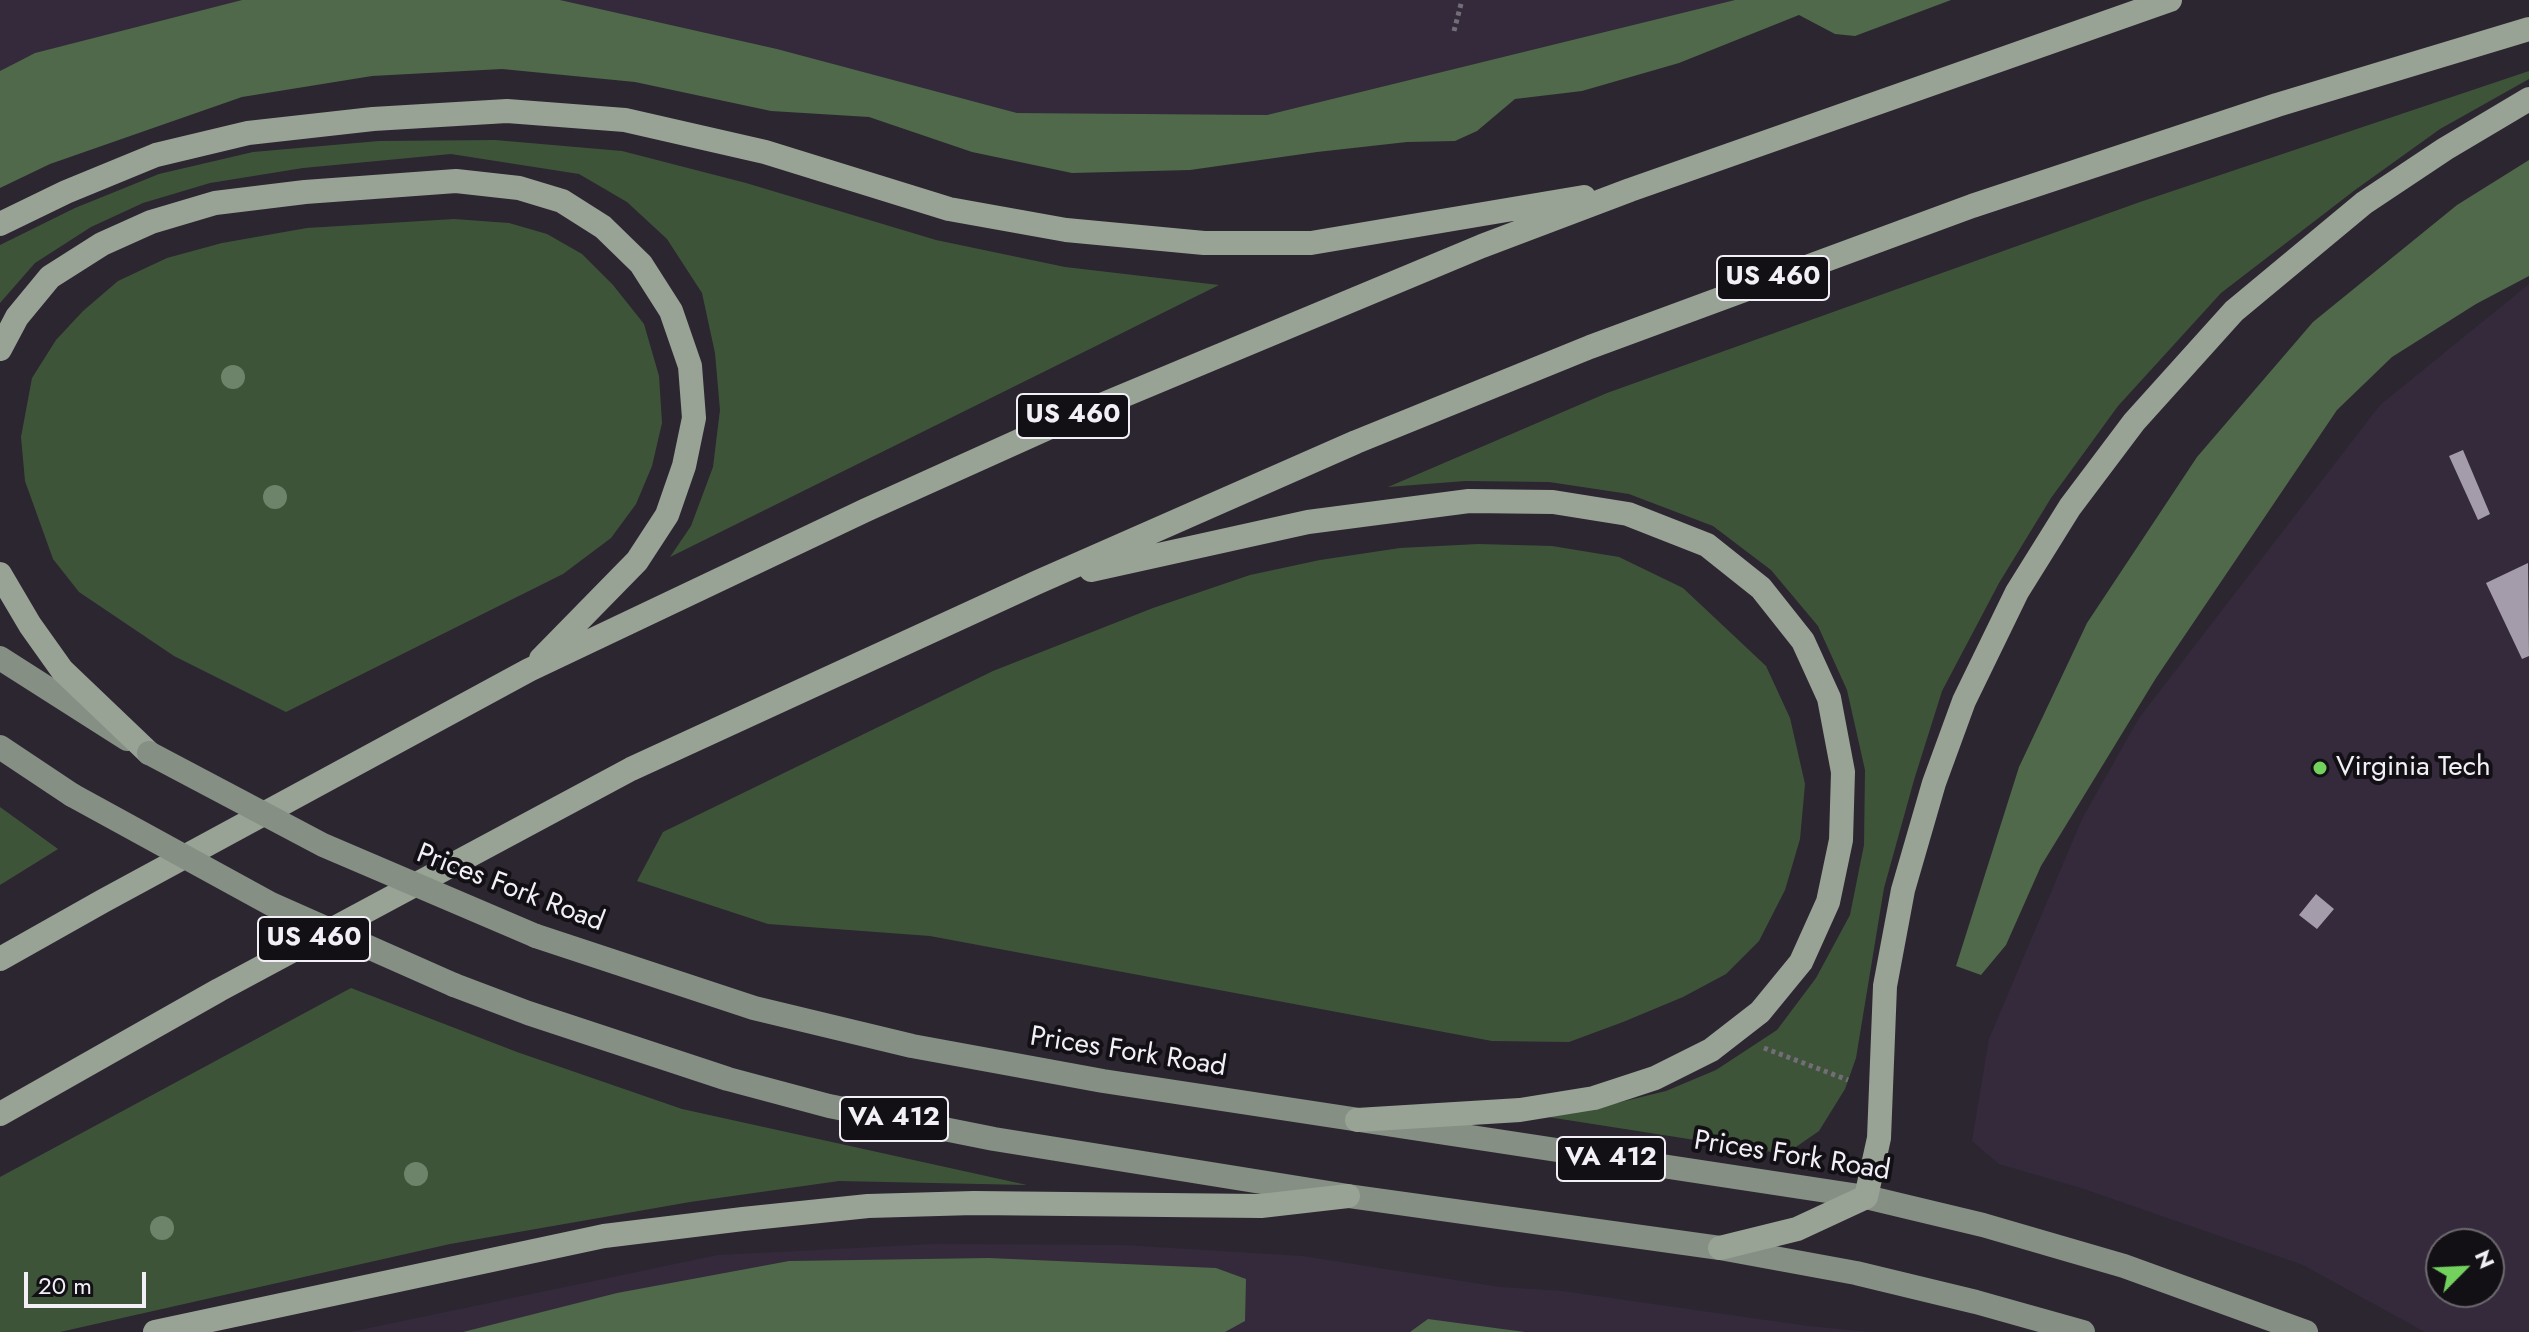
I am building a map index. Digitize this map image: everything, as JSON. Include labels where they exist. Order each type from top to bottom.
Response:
[{"type":"highway","name":"US 460","points":[[0,959],[529,670],[866,510],[1070,418],[1468,252],[1630,190],[2170,0]]},
{"type":"highway","name":"US 460","points":[[0,1114],[219,990],[631,769],[1038,582],[1356,442],[1590,347],[1972,206],[2529,29]]},
{"type":"highway","points":[[1720,1248],[1797,1229],[1866,1197],[1879,1138],[1885,986],[1903,890],[1934,783],[1964,701],[2017,592],[2070,507],[2134,422],[2234,311],[2364,203],[2445,149],[2529,99]]},
{"type":"highway","points":[[0,224],[66,192],[156,155],[248,133],[373,119],[507,111],[625,120],[765,152],[949,209],[1066,230],[1204,243],[1311,243],[1500,209],[1630,190]]},
{"type":"highway","points":[[0,349],[17,317],[50,277],[102,244],[151,222],[215,203],[305,192],[456,181],[519,188],[562,201],[603,227],[641,264],[671,311],[690,366],[694,418],[684,466],[667,515],[637,561],[529,670]]},
{"type":"highway","points":[[1038,582],[1308,522],[1469,501],[1553,502],[1628,514],[1707,545],[1761,588],[1803,641],[1829,698],[1843,772],[1841,840],[1828,902],[1801,962],[1760,1012],[1711,1050],[1655,1078],[1594,1098],[1520,1110],[1357,1120]]},
{"type":"highway","points":[[0,574],[30,625],[62,670],[149,753]]},
{"type":"highway","points":[[155,1332],[604,1236],[743,1219],[868,1206],[974,1203],[1261,1206],[1348,1196]]},
{"type":"main road","name":"Prices Fork Road","points":[[0,658],[149,753],[323,845],[536,936],[754,1008],[912,1046],[1103,1081],[1866,1197],[1983,1225],[2124,1266],[2306,1332]]},
{"type":"main road","name":"VA 412","points":[[0,747],[72,795],[271,904],[454,985],[528,1013],[728,1079],[829,1106],[994,1139],[1348,1196],[1720,1248],[1856,1273],[2083,1332]]},
{"type":"path","points":[[1454,31],[1462,0]]},
{"type":"path","points":[[1752,1043],[1848,1080]]},
{"type":"shaded area","points":[[0,0],[242,0],[35,53],[0,71]]},
{"type":"shaded area","points":[[560,0],[1735,0],[1267,115],[1017,113],[777,49]]},
{"type":"shaded area","name":"Virginia Tech","points":[[2529,284],[2529,1332],[2425,1332],[2303,1265],[2081,1188],[1999,1164],[1972,1141],[1989,1039],[2082,819],[2139,718],[2380,405]]},
{"type":"shaded area","points":[[933,1244],[1122,1245],[1303,1256],[1500,1287],[1562,1291],[1869,1332],[350,1332],[718,1255]]},
{"type":"green space","points":[[242,0],[560,0],[777,49],[1017,113],[1267,115],[1735,0],[1951,0],[1855,36],[1835,34],[1799,15],[1679,63],[1582,91],[1515,99],[1477,131],[1455,141],[1407,142],[1190,170],[1072,173],[972,152],[869,117],[771,111],[635,82],[502,69],[372,76],[242,97],[50,164],[0,188],[0,71],[35,53]]},
{"type":"green space","points":[[2529,71],[2529,79],[2440,129],[2221,293],[2118,406],[2051,498],[1999,583],[1942,691],[1884,888],[1856,1058],[1845,1089],[1819,1131],[1793,1149],[1772,1152],[1548,1117],[1666,1091],[1716,1070],[1777,1030],[1816,978],[1850,915],[1864,845],[1865,770],[1847,690],[1818,626],[1771,570],[1713,526],[1629,494],[1549,482],[1465,481],[1388,487],[1607,393],[2140,202]]},
{"type":"green space","points":[[495,140],[622,151],[746,183],[936,240],[1065,267],[1219,285],[670,557],[691,526],[713,467],[720,410],[715,353],[702,293],[667,239],[627,202],[579,174],[451,154],[303,168],[210,183],[143,203],[91,227],[35,263],[0,303],[0,245],[75,208],[159,174],[253,152],[379,141]]},
{"type":"green space","points":[[2529,160],[2529,276],[2476,304],[2392,357],[2337,410],[2156,678],[2041,866],[2006,945],[1981,975],[1956,966],[2019,767],[2087,623],[2197,457],[2313,322],[2457,205]]},
{"type":"green space","points":[[454,219],[509,223],[547,234],[582,254],[613,285],[644,324],[659,376],[662,423],[652,466],[636,504],[611,538],[563,574],[286,712],[174,656],[79,592],[53,559],[25,481],[21,437],[32,378],[56,340],[83,311],[118,281],[167,258],[222,243],[307,228]]},
{"type":"green space","points":[[1478,544],[1552,546],[1619,557],[1683,588],[1766,666],[1790,718],[1805,784],[1800,839],[1785,890],[1759,941],[1726,974],[1683,997],[1623,1022],[1569,1042],[1492,1041],[930,936],[768,924],[637,881],[663,832],[993,671],[1153,608],[1250,575],[1400,548]]},
{"type":"green space","points":[[0,807],[58,849],[0,885]]},
{"type":"green space","points":[[351,988],[517,1052],[682,1109],[1027,1185],[839,1181],[690,1202],[450,1244],[60,1332],[0,1332],[0,1177]]},
{"type":"green space","points":[[989,1258],[1216,1268],[1246,1279],[1245,1321],[1225,1332],[463,1332],[617,1293],[789,1261]]},
{"type":"green space","points":[[1428,1319],[1525,1332],[1410,1332]]},
{"type":"building","points":[[2463,450],[2490,514],[2478,520],[2449,456]]},
{"type":"building","points":[[2528,563],[2529,656],[2522,659],[2486,583]]},
{"type":"building","points":[[2316,894],[2334,909],[2317,929],[2299,915]]},
{"type":"place","name":"Virginia Tech","points":[[2320,768]]}]
